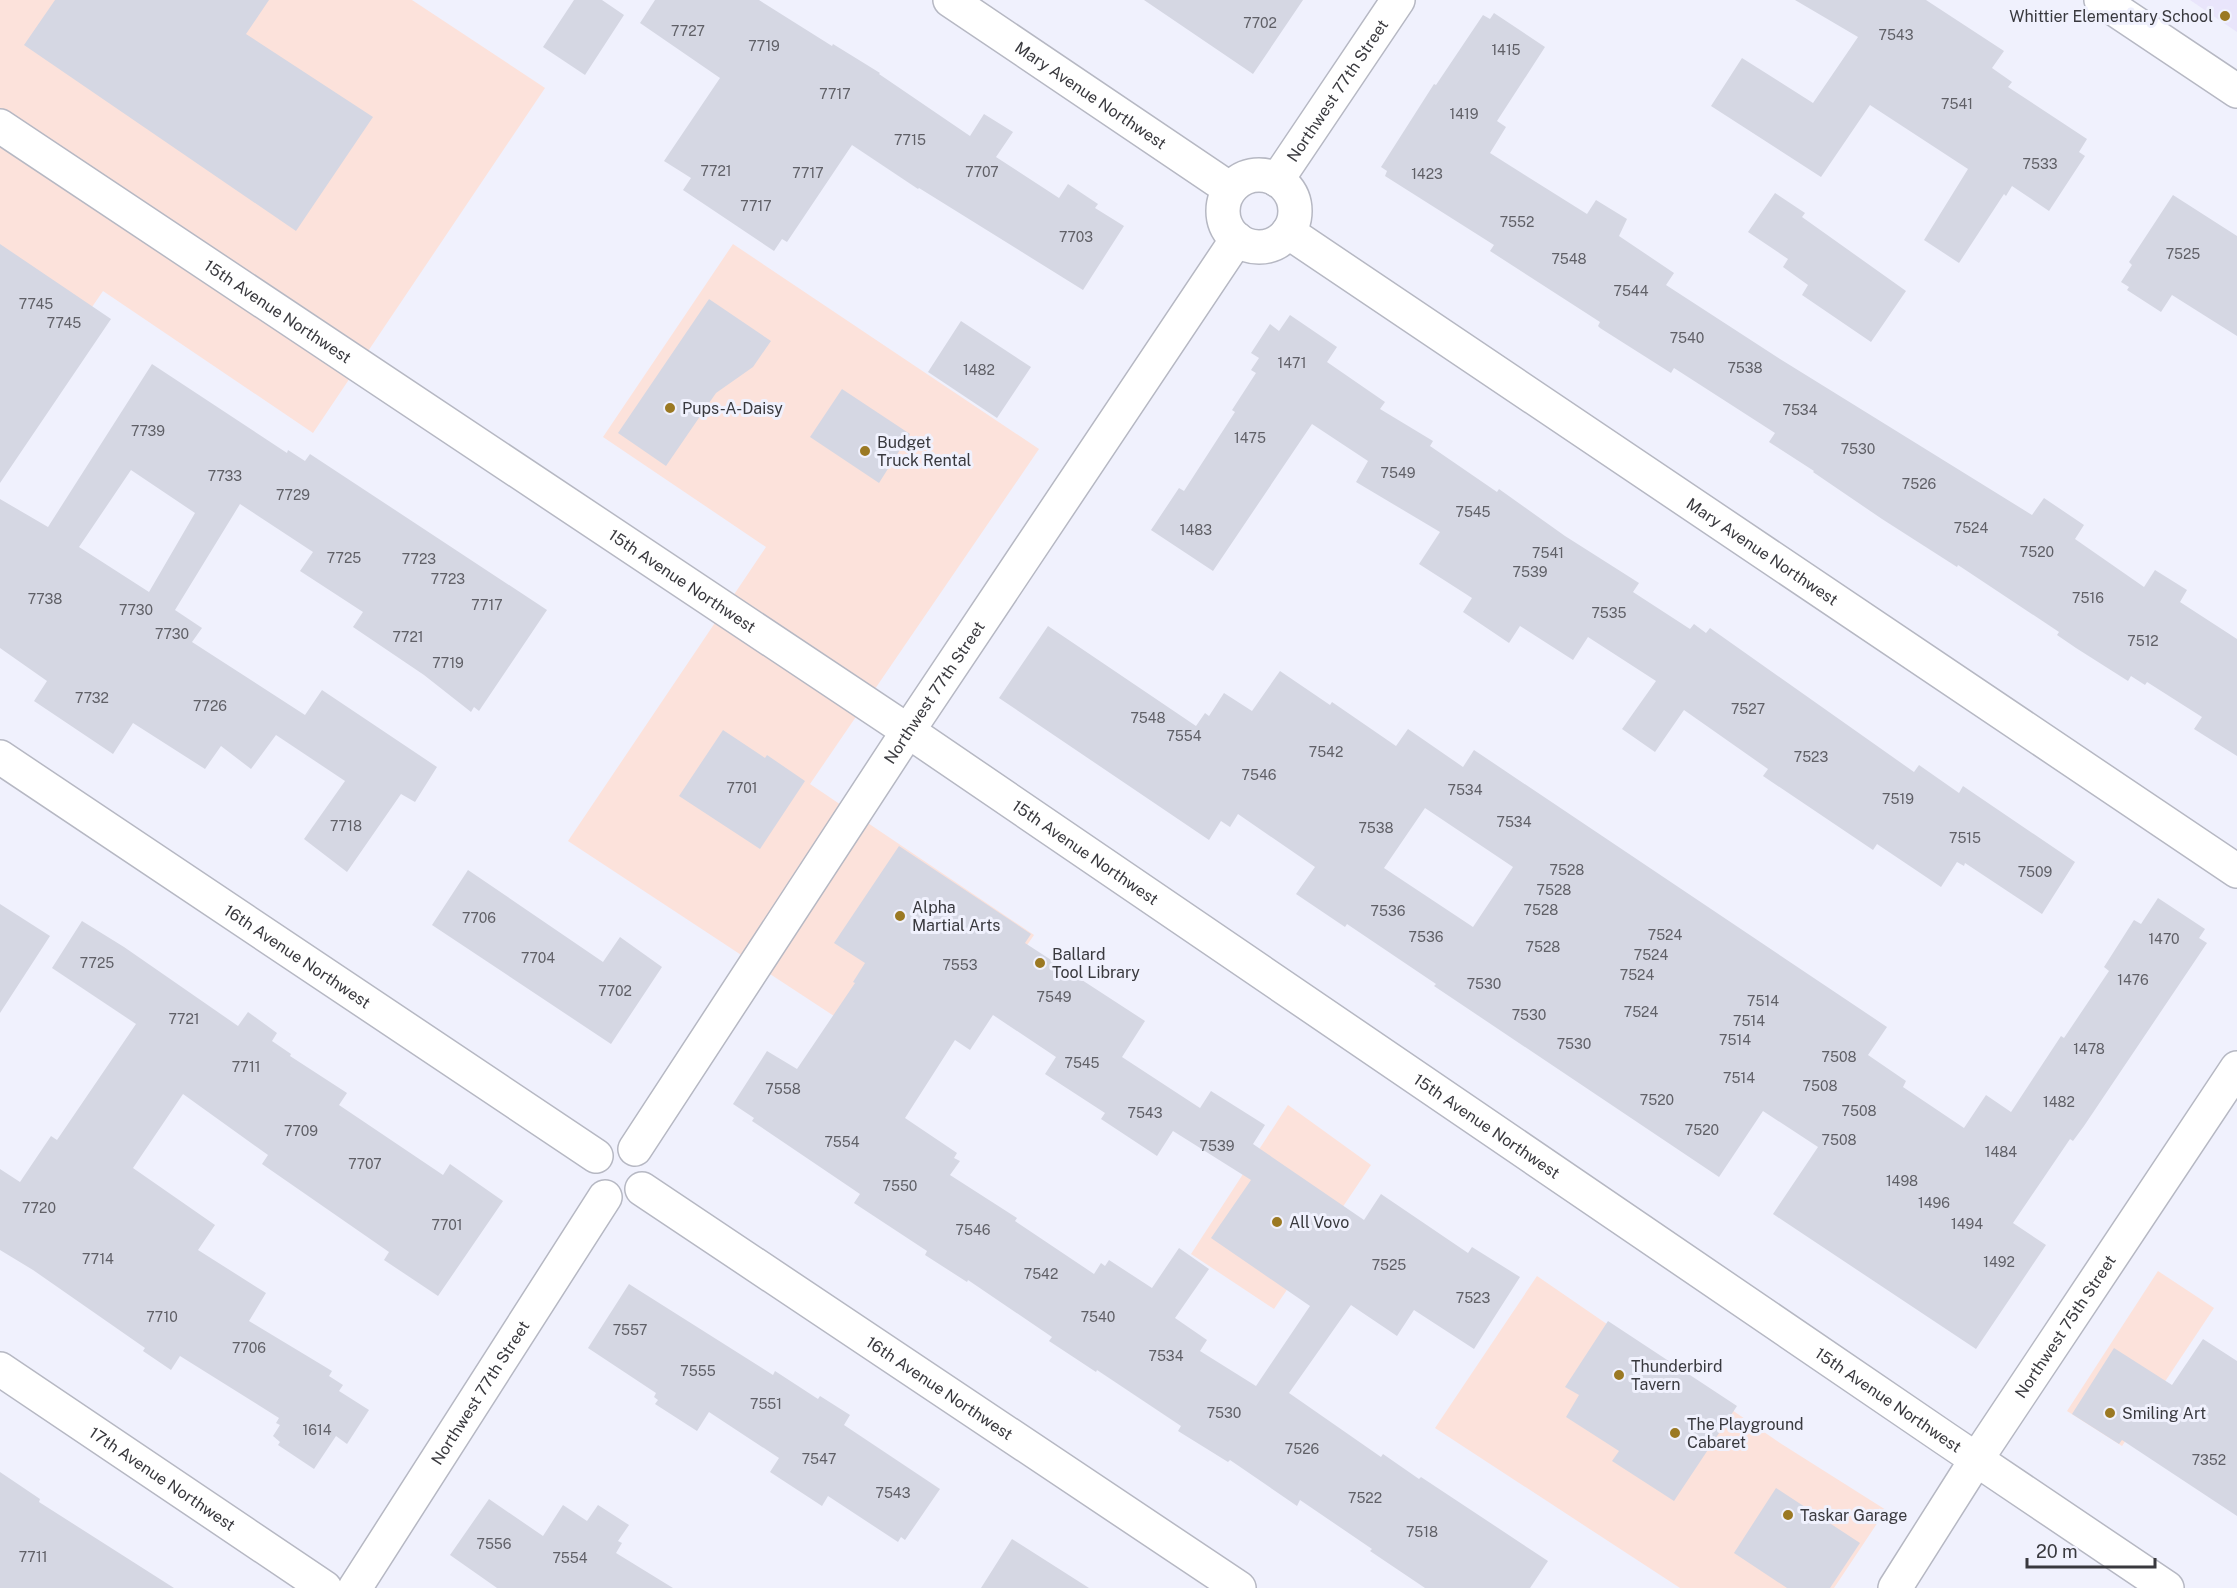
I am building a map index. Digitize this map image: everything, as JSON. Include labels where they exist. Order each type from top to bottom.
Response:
[{"type":"street","name":"Mary Avenue Northwest","points":[[950,0],[1230,189]]},
{"type":"street","name":"Northwest 77th Street","points":[[1277,180],[1398,0]]},
{"type":"street","points":[[2101,0],[2237,91]]},
{"type":"street","name":"15th Avenue Northwest","points":[[0,126],[908,731],[1976,1460],[2168,1588]]},
{"type":"street","points":[[1259,174],[1271,176],[1277,180],[1290,192],[1294,204],[1295,215],[1288,232],[1276,243],[1265,247],[1254,247],[1243,243],[1227,228],[1223,217],[1223,204],[1230,189],[1246,177],[1259,174]]},
{"type":"street","name":"Mary Avenue Northwest","points":[[1288,232],[2237,871]]},
{"type":"street","name":"Northwest 77th Street","points":[[635,1149],[908,731],[1237,239]]},
{"type":"street","name":"16th Avenue Northwest","points":[[0,757],[596,1156]]},
{"type":"street","name":"Northwest 75th Street","points":[[1895,1588],[1976,1460],[2237,1068]]},
{"type":"street","points":[[613,1144],[623,1144],[635,1149],[645,1158],[648,1166],[648,1176],[642,1189],[630,1199],[621,1201],[605,1197],[591,1179],[591,1170],[596,1156],[613,1144]]},
{"type":"street","name":"16th Avenue Northwest","points":[[642,1189],[1239,1588]]},
{"type":"street","name":"Northwest 77th Street","points":[[355,1588],[605,1197]]},
{"type":"street","name":"17th Avenue Northwest","points":[[0,1369],[325,1588]]},
{"type":"shaded area","points":[[0,0],[412,0],[545,88],[313,433],[103,291],[0,441]]},
{"type":"shaded area","name":"Whittier Elementary School","points":[[2190,0],[2237,0],[2237,32]]},
{"type":"shaded area","points":[[733,244],[1039,449],[810,784],[1034,935],[1016,961],[872,1041],[568,841],[766,547],[603,437]]},
{"type":"shaded area","points":[[1288,1105],[1371,1165],[1274,1309],[1191,1254]]},
{"type":"shaded area","points":[[2158,1271],[2214,1308],[2122,1446],[2067,1411]]},
{"type":"shaded area","points":[[1537,1276],[1780,1443],[1886,1510],[1834,1588],[1680,1588],[1435,1428]]},
{"type":"building","points":[[55,0],[269,0],[246,34],[373,117],[296,231],[24,45]]},
{"type":"building","points":[[574,0],[602,0],[624,15],[585,75],[543,47]]},
{"type":"building","points":[[655,0],[759,0],[880,73],[970,136],[984,114],[1013,132],[996,157],[1059,198],[1068,184],[1098,204],[1095,208],[1124,226],[1083,290],[918,189],[852,145],[787,242],[782,239],[774,251],[683,190],[691,178],[664,161],[720,78],[640,23]]},
{"type":"building","points":[[1144,0],[1303,0],[1253,74]]},
{"type":"building","points":[[1795,0],[1926,0],[2004,51],[1992,68],[2012,82],[2008,87],[2087,139],[2079,152],[2085,156],[2049,211],[2012,186],[2006,196],[2004,194],[1959,263],[1924,240],[1968,169],[1870,105],[1821,177],[1711,106],[1742,58],[1813,103],[1858,37]]},
{"type":"building","points":[[1494,13],[1545,47],[1497,121],[1506,127],[1490,153],[1587,214],[1596,200],[1627,219],[1619,236],[1674,273],[1666,285],[1780,359],[2032,515],[2044,498],[2084,525],[2075,539],[2144,587],[2155,570],[2187,590],[2180,602],[2237,639],[2237,756],[2194,729],[2202,717],[2147,682],[2145,685],[2131,676],[2128,681],[2076,648],[2057,635],[2059,632],[1958,565],[1957,567],[1882,519],[1769,442],[1775,433],[1674,368],[1671,373],[1600,328],[1598,326],[1600,322],[1490,251],[1494,245],[1385,176],[1387,171],[1381,167],[1434,84],[1436,85],[1483,15],[1490,19]]},
{"type":"building","points":[[1775,193],[1805,213],[1802,217],[1906,291],[1871,342],[1802,295],[1808,285],[1783,267],[1788,259],[1748,232]]},
{"type":"building","points":[[2173,195],[2237,236],[2237,336],[2172,295],[2161,312],[2127,290],[2129,287],[2121,282],[2132,265],[2129,262]]},
{"type":"building","points":[[0,244],[111,319],[0,483]]},
{"type":"building","name":"Pups-A-Daisy","points":[[709,299],[771,341],[753,367],[716,393],[666,466],[618,433]]},
{"type":"building","points":[[1290,315],[1337,347],[1327,362],[1385,402],[1380,409],[1433,441],[1430,446],[1497,492],[1499,489],[1565,536],[1639,583],[1633,592],[1690,629],[1694,624],[1706,633],[1710,628],[1914,772],[1919,765],[1959,793],[1963,786],[2075,862],[2042,914],[1965,863],[1964,866],[1957,862],[1941,887],[1877,844],[1873,850],[1763,776],[1768,769],[1684,710],[1655,752],[1622,729],[1656,681],[1588,637],[1573,660],[1520,626],[1509,643],[1463,612],[1472,598],[1419,564],[1440,532],[1356,482],[1368,461],[1312,424],[1213,571],[1151,530],[1179,488],[1184,491],[1235,412],[1232,410],[1256,373],[1251,370],[1259,358],[1251,353],[1270,324],[1279,331]]},
{"type":"building","points":[[961,321],[1031,367],[997,418],[928,372]]},
{"type":"building","points":[[152,364],[287,453],[288,450],[305,461],[310,454],[547,610],[479,711],[474,707],[471,712],[424,675],[353,627],[363,612],[300,571],[313,552],[240,504],[175,610],[202,628],[192,642],[305,715],[322,690],[437,767],[415,802],[401,794],[347,872],[304,839],[345,781],[276,735],[251,769],[221,746],[205,769],[133,723],[113,754],[34,701],[47,681],[0,648],[0,499],[48,527]],"holes":[[[131,470],[195,513],[149,592],[79,547]]]},
{"type":"building","name":"Budget Truck Rental","points":[[842,389],[910,434],[879,483],[810,437]]},
{"type":"building","points":[[1048,626],[1196,726],[1205,713],[1209,716],[1224,693],[1252,711],[1280,671],[1330,705],[1332,702],[1396,746],[1408,729],[1463,767],[1474,750],[1887,1027],[1868,1055],[1906,1081],[1903,1087],[1964,1128],[1986,1095],[2011,1112],[2061,1036],[2064,1038],[2109,971],[2104,967],[2134,920],[2141,924],[2158,898],[2205,929],[2199,938],[2207,943],[2084,1126],[2073,1141],[2070,1139],[2013,1223],[2046,1245],[1976,1349],[1773,1214],[1818,1147],[1763,1111],[1719,1177],[1434,986],[1436,984],[1347,924],[1345,927],[1296,894],[1315,867],[1238,814],[1230,827],[1221,821],[1209,840],[999,698]],"holes":[[[1425,808],[1513,867],[1473,927],[1384,868]]]},
{"type":"building","points":[[723,730],[765,758],[767,755],[805,781],[760,849],[679,796]]},
{"type":"building","points":[[899,846],[1031,934],[1025,943],[1145,1021],[1122,1057],[1200,1108],[1211,1091],[1265,1125],[1253,1144],[1364,1220],[1381,1194],[1468,1253],[1472,1247],[1520,1277],[1474,1349],[1414,1310],[1397,1336],[1351,1305],[1289,1393],[1381,1457],[1383,1454],[1419,1479],[1421,1477],[1548,1561],[1530,1588],[1425,1588],[1300,1500],[1297,1506],[1230,1460],[1228,1462],[1178,1431],[1181,1426],[1049,1341],[1052,1337],[968,1280],[967,1282],[925,1255],[927,1251],[854,1203],[860,1194],[752,1121],[754,1118],[733,1104],[767,1051],[797,1069],[855,983],[853,982],[865,963],[834,943]],"holes":[[[993,1015],[1056,1057],[1045,1074],[1105,1113],[1101,1119],[1157,1156],[1173,1131],[1251,1180],[1211,1238],[1310,1306],[1256,1386],[1200,1351],[1207,1340],[1175,1318],[1209,1269],[1179,1248],[1152,1288],[1109,1260],[1105,1266],[1101,1263],[1094,1274],[1015,1221],[1017,1218],[950,1175],[960,1161],[954,1158],[957,1153],[905,1118],[955,1040],[970,1050]]]},
{"type":"building","points":[[468,870],[603,962],[620,937],[662,967],[611,1044],[432,925]]},
{"type":"building","points":[[0,904],[50,936],[0,1013]]},
{"type":"building","points":[[82,921],[124,947],[238,1026],[248,1012],[277,1033],[272,1041],[291,1054],[290,1056],[347,1093],[339,1105],[443,1175],[450,1164],[503,1201],[438,1296],[384,1260],[389,1252],[262,1164],[268,1155],[183,1094],[133,1168],[215,1225],[198,1250],[266,1293],[249,1321],[332,1371],[329,1376],[343,1385],[339,1391],[369,1410],[347,1444],[336,1436],[314,1469],[278,1445],[280,1442],[273,1436],[280,1425],[276,1423],[279,1418],[180,1356],[171,1370],[143,1351],[145,1348],[33,1270],[0,1250],[0,1169],[20,1182],[51,1136],[57,1140],[136,1024],[52,968]]},
{"type":"building","points":[[629,1284],[773,1375],[775,1371],[818,1399],[820,1396],[850,1415],[844,1425],[940,1489],[905,1540],[901,1537],[898,1542],[828,1496],[822,1506],[770,1472],[779,1458],[709,1412],[697,1431],[655,1404],[658,1400],[654,1397],[656,1393],[588,1348]]},
{"type":"building","points":[[1608,1321],[1737,1406],[1674,1501],[1612,1461],[1619,1451],[1566,1417],[1579,1395],[1565,1387]]},
{"type":"building","points":[[2203,1339],[2237,1361],[2237,1516],[2122,1440],[2119,1444],[2072,1414],[2114,1348],[2172,1385]]},
{"type":"building","points":[[0,1472],[40,1499],[39,1502],[174,1588],[0,1588]]},
{"type":"building","name":"Taskar Garage","points":[[1776,1488],[1860,1543],[1830,1588],[1787,1588],[1734,1553]]},
{"type":"building","points":[[489,1499],[543,1536],[563,1505],[587,1521],[598,1505],[629,1525],[618,1541],[622,1543],[616,1553],[673,1588],[497,1588],[450,1555]]},
{"type":"building","points":[[1012,1539],[1089,1588],[981,1588]]},
{"type":"place","name":"Whittier Elementary School","points":[[2225,16]]},
{"type":"place","name":"Pups-A-Daisy","points":[[670,408]]},
{"type":"place","name":"Budget Truck Rental","points":[[865,451]]},
{"type":"place","name":"Alpha Martial Arts","points":[[900,916]]},
{"type":"place","name":"Ballard Tool Library","points":[[1040,963]]},
{"type":"place","name":"All Vovo","points":[[1277,1222]]},
{"type":"place","name":"Thunderbird Tavern","points":[[1619,1375]]},
{"type":"place","name":"Smiling Art","points":[[2110,1413]]},
{"type":"place","name":"The Playground Cabaret","points":[[1675,1433]]},
{"type":"place","name":"Taskar Garage","points":[[1788,1515]]}]
